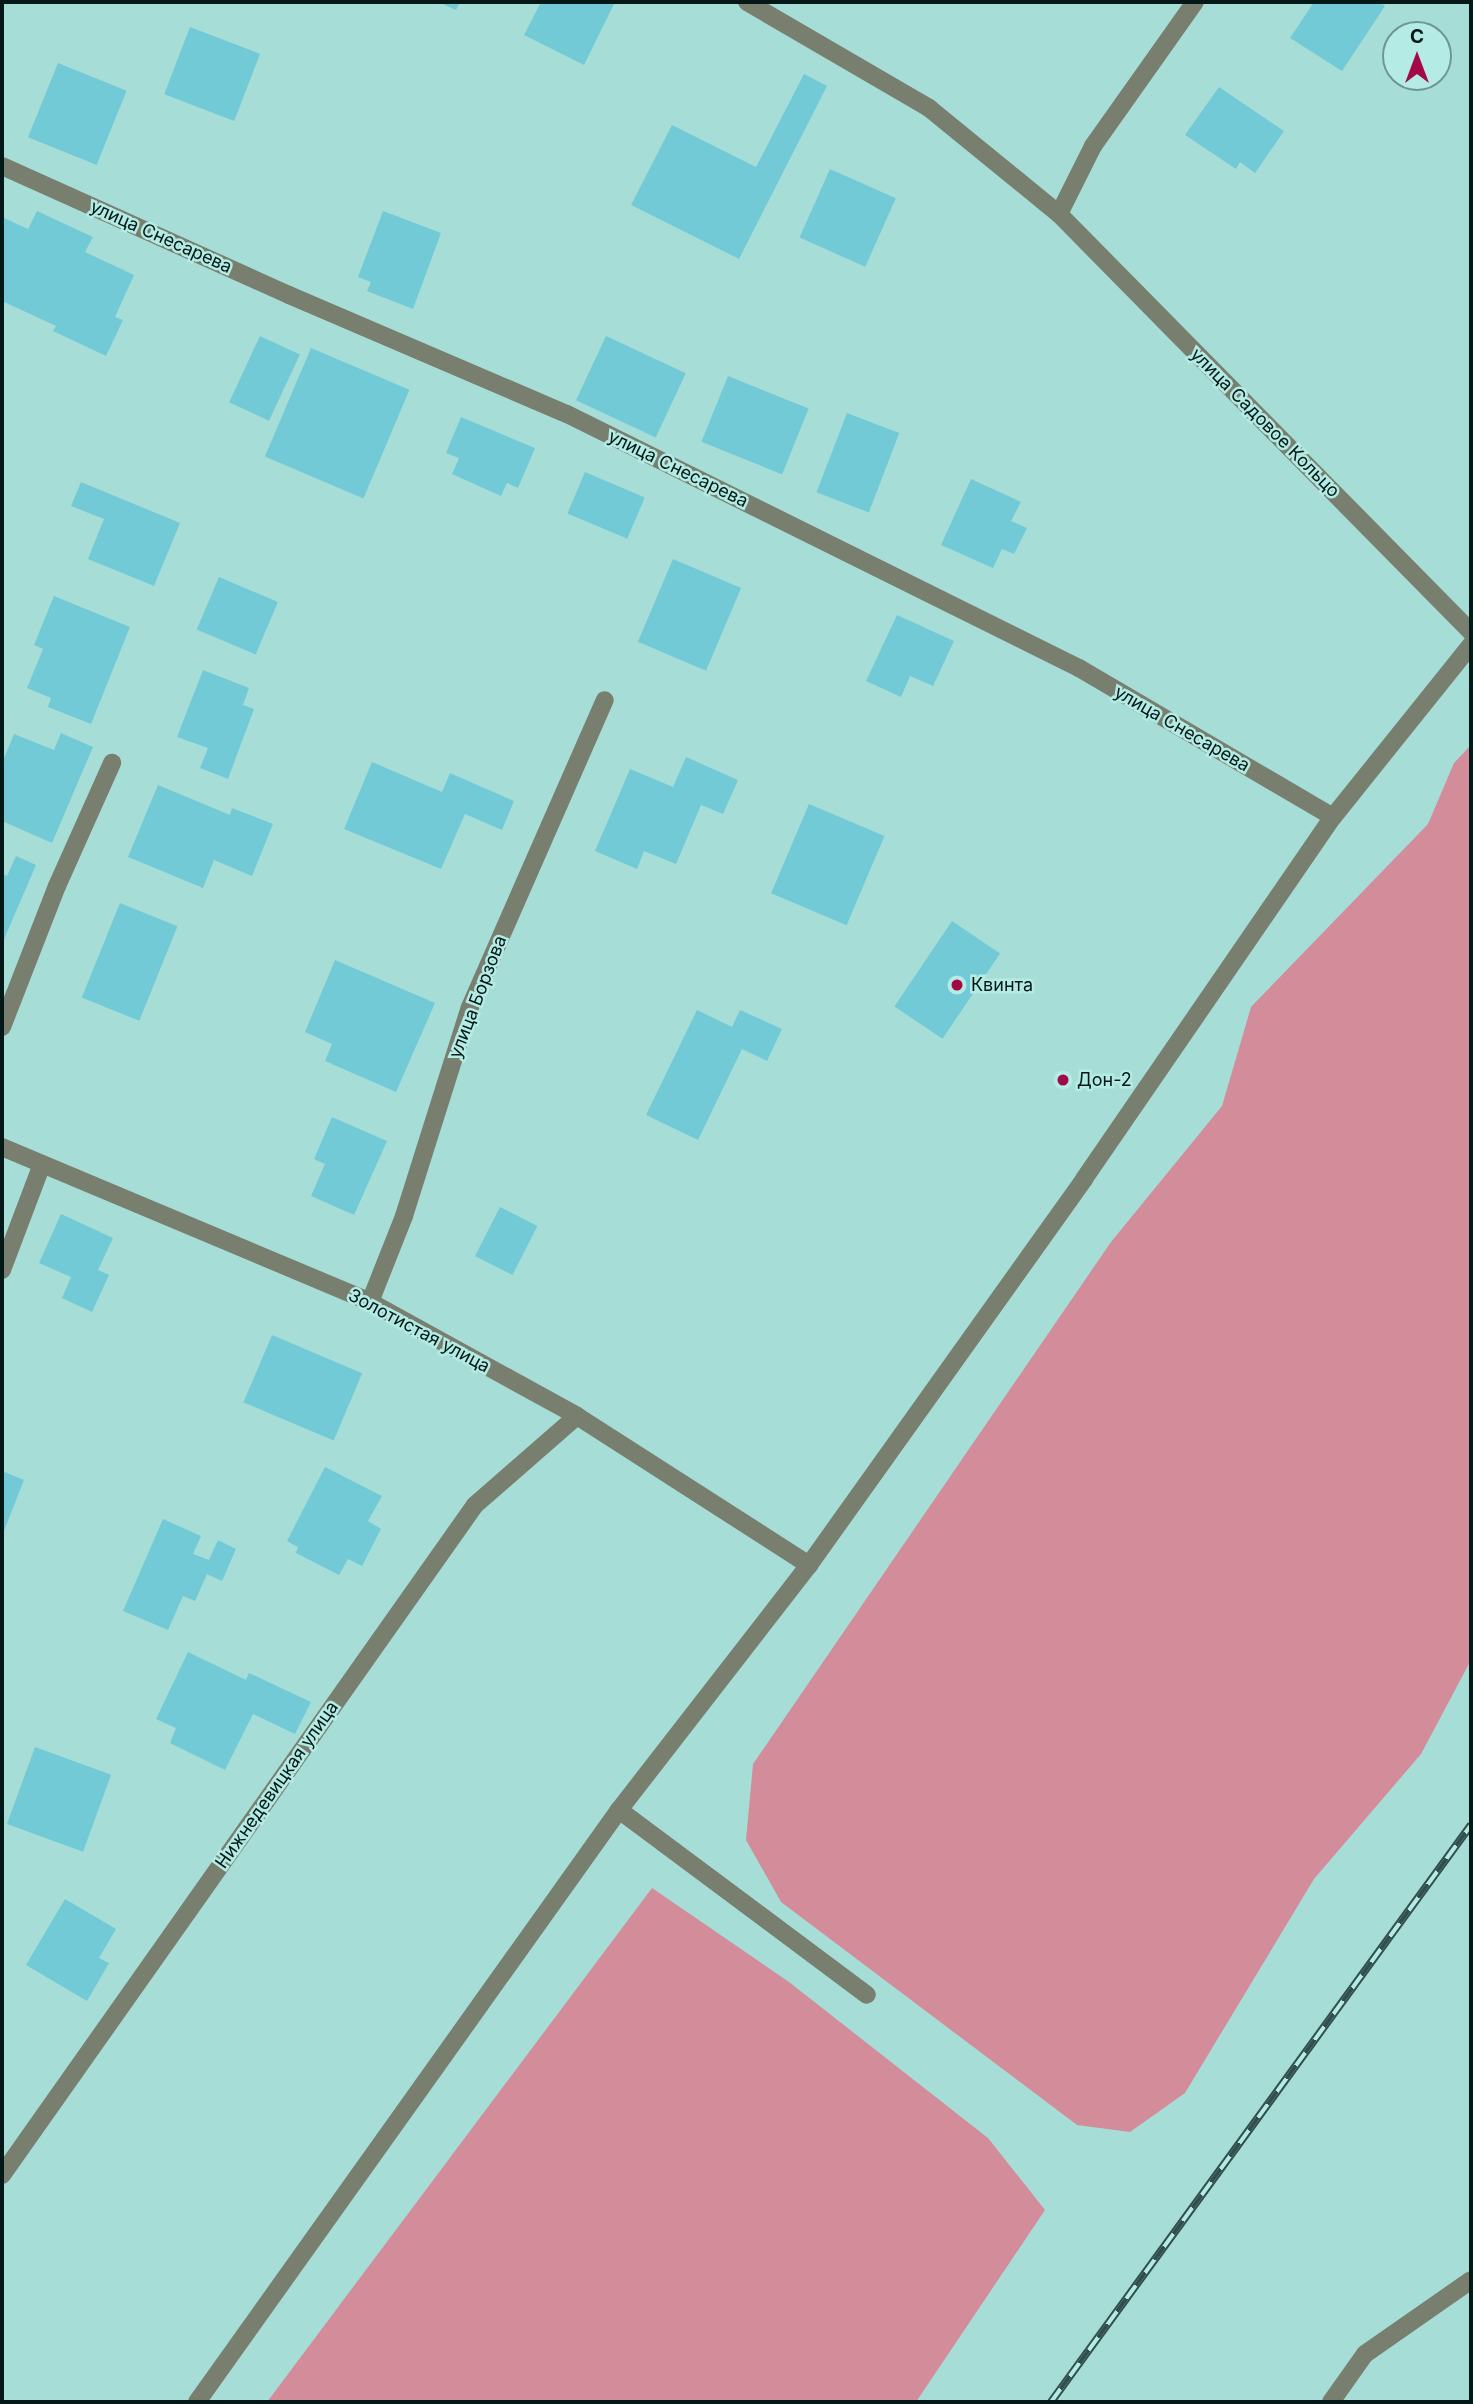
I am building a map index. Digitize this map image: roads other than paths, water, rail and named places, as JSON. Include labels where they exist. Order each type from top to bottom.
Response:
[{"type":"street","name":"улица Садовое Кольцо","points":[[747,2],[929,108],[1059,214],[1471,632]]},
{"type":"street","points":[[1059,214],[1093,146],[1195,2]]},
{"type":"street","name":"улица Снесарева","points":[[2,166],[579,420],[1079,668],[1333,817]]},
{"type":"street","points":[[197,2402],[619,1810],[809,1565],[1084,1179],[1333,817],[1471,645]]},
{"type":"street","name":"улица Борзова","points":[[370,1302],[404,1216],[470,1007],[605,700]]},
{"type":"street","points":[[2,1027],[57,886],[112,763]]},
{"type":"street","name":"Золотистая улица","points":[[2,1147],[370,1302],[577,1416],[809,1565]]},
{"type":"street","points":[[2,1270],[42,1164]]},
{"type":"street","name":"Нижнедевицкая улица","points":[[2,2175],[475,1505],[577,1416]]},
{"type":"street","points":[[619,1810],[866,1995]]},
{"type":"street","points":[[1331,2402],[1365,2354],[1471,2280]]},
{"type":"railway","points":[[1051,2402],[1471,1825]]},
{"type":"place","name":"Квинта","points":[[957,985]]},
{"type":"place","name":"Дон-2","points":[[1063,1080]]}]
